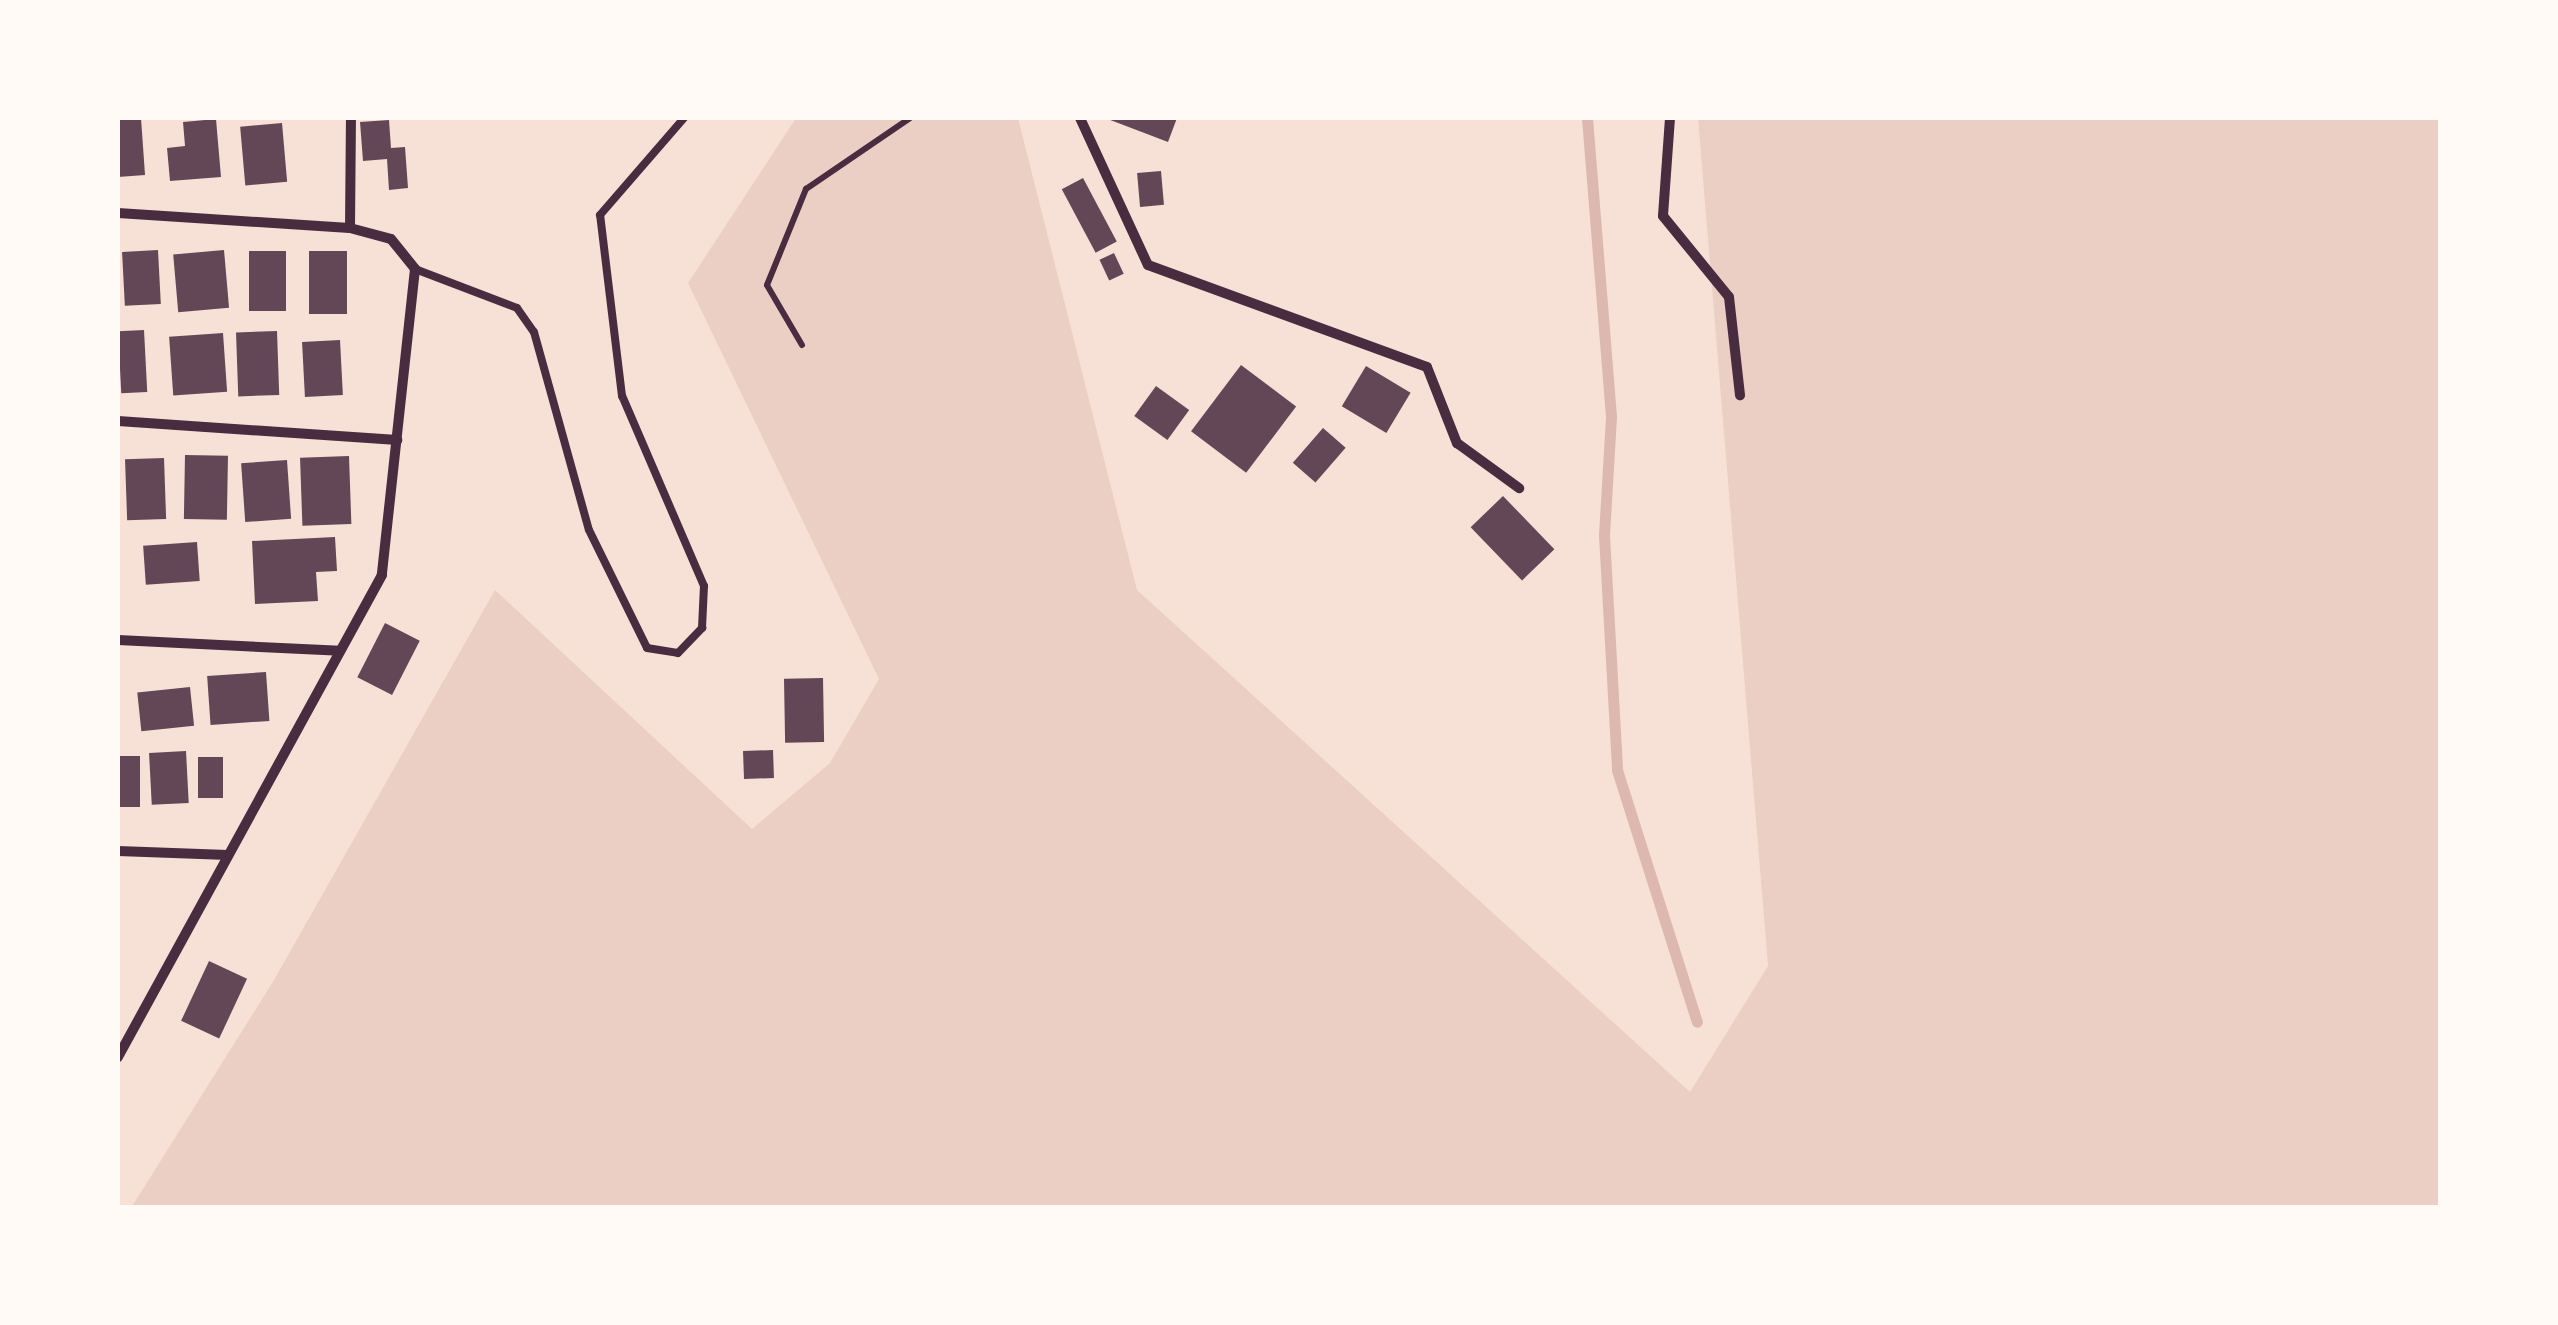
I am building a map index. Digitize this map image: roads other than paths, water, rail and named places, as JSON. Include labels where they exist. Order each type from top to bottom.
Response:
[{"type":"street","points":[[350,228],[351,118]]},
{"type":"street","points":[[1080,118],[1148,266],[1427,367],[1457,443],[1520,488]]},
{"type":"street","points":[[1670,118],[1663,216],[1729,297],[1740,395]]},
{"type":"street","points":[[118,213],[350,228],[391,239],[416,269],[382,575],[118,1058]]},
{"type":"street","points":[[118,422],[397,440]]},
{"type":"street","points":[[118,640],[340,651]]},
{"type":"street","points":[[118,851],[228,855]]},
{"type":"lane","points":[[416,269],[517,308],[534,332],[589,530],[647,648],[678,652],[702,628],[704,586],[622,396],[600,216],[684,118]]},
{"type":"waterway","points":[[1587,118],[1611,417],[1604,535],[1617,770],[1697,1022]]}]
